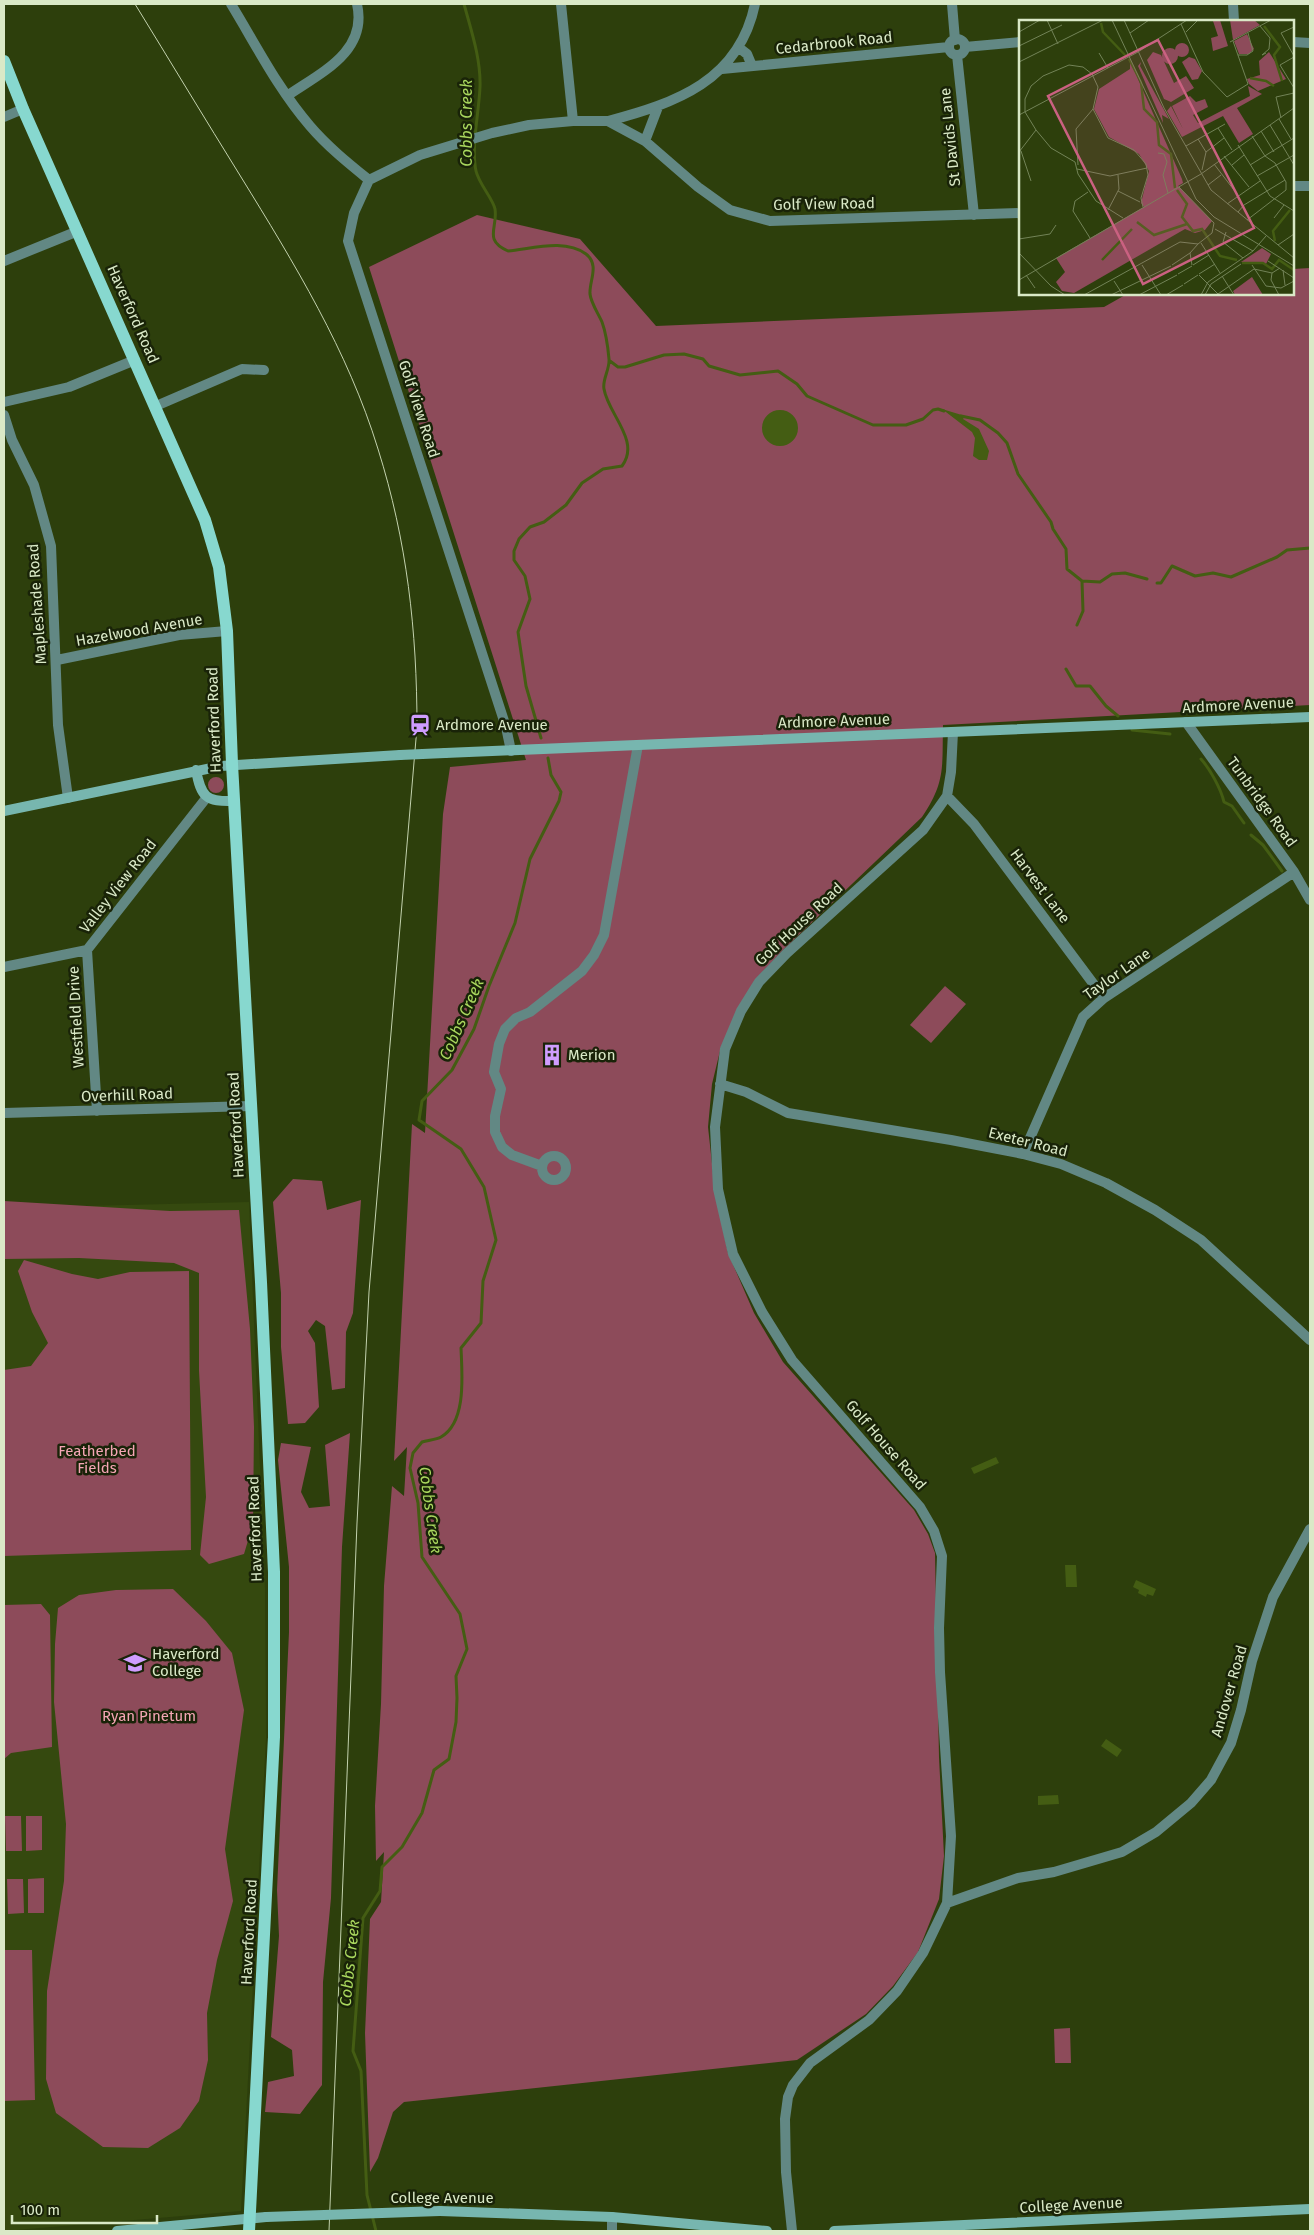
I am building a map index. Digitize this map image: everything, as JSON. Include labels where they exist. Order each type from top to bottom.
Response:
[{"type":"main road","name":"Haverford Road","points":[[4,61],[23,109],[205,520],[219,567],[227,631],[232,764],[274,1572],[274,1738],[249,2231]]},
{"type":"street","points":[[231,4],[287,96],[309,125],[332,150],[369,180]]},
{"type":"street","points":[[287,96],[335,63],[348,51],[356,36],[360,16],[357,4]]},
{"type":"street","points":[[561,4],[573,120]]},
{"type":"street","points":[[608,122],[658,108],[691,92],[722,69],[738,47],[752,19],[755,4]]},
{"type":"street","points":[[952,4],[952,43],[950,52],[957,55],[963,52],[963,42],[952,43]]},
{"type":"street","points":[[1234,4],[1234,20]]},
{"type":"street","points":[[964,47],[1019,42]]},
{"type":"street","points":[[1294,42],[1310,43]]},
{"type":"street","name":"Cedarbrook Road","points":[[722,69],[952,43]]},
{"type":"street","points":[[738,47],[748,54],[752,66]]},
{"type":"street","name":"St Davids Lane","points":[[957,55],[974,215]]},
{"type":"street","points":[[645,141],[658,108]]},
{"type":"street","points":[[4,117],[23,109]]},
{"type":"street","name":"Golf View Road","points":[[511,751],[506,727],[348,241],[354,213],[369,180],[420,155],[468,140],[529,125],[573,120],[608,122],[645,141],[698,187],[730,210],[770,221],[1019,213]]},
{"type":"street","points":[[1294,186],[1310,186]]},
{"type":"street","points":[[4,261],[78,231]]},
{"type":"street","points":[[4,402],[69,387],[135,360]]},
{"type":"street","points":[[156,406],[242,369],[264,370]]},
{"type":"street","name":"Mapleshade Road","points":[[4,415],[12,440],[34,485],[51,546],[57,660],[58,725],[68,798]]},
{"type":"street","name":"Hazelwood Avenue","points":[[57,660],[179,635],[227,631]]},
{"type":"street","name":"Ardmore Avenue","points":[[4,811],[232,764],[445,753],[1310,717]]},
{"type":"street","name":"Tunbridge Road","points":[[1186,722],[1294,872],[1310,900]]},
{"type":"street","name":"Golf House Road","points":[[792,2231],[786,2172],[785,2119],[788,2097],[793,2085],[810,2063],[869,2020],[897,1991],[923,1953],[947,1903],[951,1836],[940,1672],[939,1625],[942,1556],[934,1531],[920,1507],[792,1360],[762,1312],[733,1254],[718,1189],[715,1127],[725,1049],[740,1012],[759,982],[787,952],[922,830],[947,796],[952,772],[953,732]]},
{"type":"street","points":[[542,1166],[512,1155],[502,1147],[495,1132],[495,1116],[501,1089],[494,1072],[499,1044],[505,1029],[516,1018],[530,1012],[582,971],[594,955],[604,935],[638,745]]},
{"type":"street","points":[[196,770],[199,786],[207,797],[218,801],[234,801]]},
{"type":"street","name":"Harvest Lane","points":[[947,796],[974,824],[1104,998]]},
{"type":"street","name":"Valley View Road","points":[[4,967],[87,950],[207,797]]},
{"type":"street","name":"Taylor Lane","points":[[1023,1154],[1083,1017],[1104,998],[1294,872]]},
{"type":"street","name":"Westfield Drive","points":[[87,950],[96,1112]]},
{"type":"street","name":"Exeter Road","points":[[720,1084],[746,1092],[788,1113],[1023,1154],[1064,1165],[1106,1183],[1155,1210],[1201,1240],[1310,1340]]},
{"type":"street","name":"Overhill Road","points":[[4,1113],[96,1112],[251,1106]]},
{"type":"street","name":"Andover Road","points":[[947,1903],[1018,1878],[1054,1872],[1122,1852],[1156,1832],[1196,1798],[1218,1769],[1231,1743],[1241,1710],[1252,1661],[1273,1597],[1310,1528]]},
{"type":"street","name":"College Avenue","points":[[834,2231],[1310,2209]]},
{"type":"street","name":"College Avenue","points":[[118,2231],[266,2217],[440,2211],[612,2218],[767,2231]]},
{"type":"street","points":[[612,2218],[612,2231]]},
{"type":"shaded area","points":[[942,409],[965,416],[963,419],[979,429],[989,451],[987,460],[979,460],[973,456],[975,438],[972,432]]},
{"type":"shaded area","points":[[780,410],[792,416],[798,428],[792,440],[780,446],[768,440],[762,428],[768,416]]},
{"type":"shaded area","name":"Haverford College","points":[[249,1202],[265,1588],[266,1738],[241,2211],[4,2231],[4,1208]]},
{"type":"shaded area","points":[[996,1457],[999,1463],[974,1474],[971,1468]]},
{"type":"shaded area","points":[[1065,1565],[1076,1565],[1077,1587],[1066,1587]]},
{"type":"shaded area","points":[[1136,1580],[1156,1589],[1153,1596],[1147,1594],[1146,1597],[1138,1593],[1139,1590],[1133,1587]]},
{"type":"shaded area","points":[[1106,1739],[1122,1750],[1117,1757],[1101,1746]]},
{"type":"shaded area","points":[[1058,1795],[1059,1804],[1038,1805],[1038,1796]]},
{"type":"green space","points":[[477,215],[580,239],[656,326],[1104,307],[1125,295],[1294,295],[1294,269],[1310,268],[1310,705],[943,725],[941,773],[930,805],[922,817],[783,950],[755,980],[721,1047],[712,1084],[708,1127],[715,1191],[728,1253],[754,1313],[783,1362],[914,1510],[928,1534],[935,1553],[939,1757],[944,1856],[939,1899],[918,1952],[893,1986],[866,2014],[797,2060],[404,2102],[393,2112],[378,2158],[370,2172],[365,2033],[370,1919],[381,1902],[384,1852],[376,1861],[375,1806],[381,1704],[384,1586],[392,1486],[404,1496],[407,1447],[394,1461],[412,1124],[425,1133],[443,814],[450,767],[526,760],[369,267]]},
{"type":"green space","points":[[216,777],[222,779],[224,785],[222,791],[216,793],[210,791],[208,785],[210,779]]},
{"type":"green space","points":[[945,986],[966,1004],[931,1043],[910,1025]]},
{"type":"green space","points":[[293,1179],[322,1181],[327,1210],[361,1200],[353,1313],[346,1332],[345,1388],[332,1390],[325,1326],[316,1320],[308,1331],[315,1343],[319,1407],[305,1423],[288,1424],[281,1347],[281,1293],[273,1202]]},
{"type":"green space","points":[[4,1201],[170,1211],[239,1210],[250,1329],[254,1427],[253,1524],[244,1554],[209,1564],[200,1555],[206,1497],[199,1371],[199,1273],[174,1263],[79,1258],[4,1259]]},
{"type":"green space","name":"Featherbed Fields","points":[[24,1260],[72,1274],[98,1279],[130,1272],[189,1271],[191,1550],[4,1556],[4,1370],[31,1366],[48,1343],[32,1312],[18,1271]]},
{"type":"green space","points":[[350,1433],[342,1547],[331,1898],[323,1982],[322,2085],[300,2114],[265,2112],[268,2082],[294,2076],[292,2050],[271,2037],[279,1936],[277,1890],[289,1632],[289,1567],[278,1460],[281,1443],[311,1447],[301,1492],[309,1508],[330,1506],[325,1445]]},
{"type":"green space","name":"Ryan Pinetum","points":[[173,1589],[206,1621],[232,1653],[244,1710],[225,1849],[233,1901],[217,1960],[207,2013],[208,2060],[199,2101],[180,2128],[148,2148],[103,2147],[56,2113],[46,2079],[47,1991],[64,1881],[66,1824],[54,1702],[58,1608],[79,1595],[116,1590]]},
{"type":"green space","points":[[41,1604],[50,1615],[52,1747],[11,1753],[4,1759],[4,1605]]},
{"type":"green space","points":[[5,1816],[21,1816],[22,1851],[6,1851]]},
{"type":"green space","points":[[26,1816],[42,1816],[42,1850],[26,1851]]},
{"type":"green space","points":[[44,1878],[44,1913],[28,1913],[28,1879]]},
{"type":"green space","points":[[7,1879],[23,1879],[24,1913],[8,1914]]},
{"type":"green space","points":[[4,1950],[32,1950],[35,2100],[4,2101]]},
{"type":"green space","points":[[1070,2028],[1071,2063],[1055,2063],[1054,2029]]},
{"type":"waterway","name":"Cobbs Creek","points":[[464,4],[475,45],[480,76],[475,140],[476,171],[495,209],[494,238],[500,247],[508,251],[558,245],[578,249],[590,258],[593,268],[590,294],[602,322],[609,355],[604,389],[611,408],[626,437],[628,447],[627,457],[622,466],[603,469],[582,483],[566,505],[544,522],[530,527],[519,539],[514,551],[514,560],[525,576],[530,599],[518,632],[526,686],[541,738]]},
{"type":"waterway","points":[[610,361],[618,367],[625,367],[664,355],[684,354],[703,359],[709,366],[740,375],[778,371],[797,384],[807,396],[873,425],[906,425],[923,419],[933,410],[944,411]]},
{"type":"waterway","points":[[961,416],[980,420],[998,433],[1007,443],[1018,474],[1051,522],[1053,529],[1066,549],[1067,569],[1082,581],[1083,611],[1077,625]]},
{"type":"waterway","points":[[1157,583],[1161,583],[1172,566],[1195,576],[1213,573],[1231,577],[1277,557],[1287,550],[1310,548]]},
{"type":"waterway","points":[[1082,581],[1100,582],[1112,574],[1125,573],[1147,579]]},
{"type":"waterway","points":[[1066,669],[1076,686],[1090,686],[1106,706],[1118,716]]},
{"type":"waterway","points":[[1132,730],[1170,734]]},
{"type":"waterway","name":"Cobbs Creek","points":[[376,2231],[367,2195],[361,2071],[353,2051],[363,1918],[380,1891],[382,1867],[402,1847],[422,1813],[434,1770],[449,1759],[456,1722],[456,1676],[467,1649],[460,1614],[422,1557],[418,1503],[410,1468],[413,1453],[422,1442],[441,1437],[449,1430],[455,1420],[461,1397],[461,1348],[481,1323],[483,1281],[496,1240],[484,1187],[461,1149],[419,1120],[422,1101],[452,1070],[474,1029],[489,986],[515,923],[530,859],[559,801],[561,792],[551,775],[548,758]]},
{"type":"waterway","points":[[1201,759],[1215,779],[1224,802],[1232,806],[1244,823]]},
{"type":"waterway","points":[[1251,835],[1263,845],[1282,871]]},
{"type":"tram line","points":[[135,4],[300,275],[351,377],[366,413],[388,483],[403,552],[412,621],[417,691],[417,727],[369,1292],[357,1523],[329,2231]]},
{"type":"place","name":"Ardmore Avenue","points":[[420,725]]},
{"type":"place","name":"Merion","points":[[552,1055]]},
{"type":"place","name":"Haverford College","points":[[135,1663]]}]
